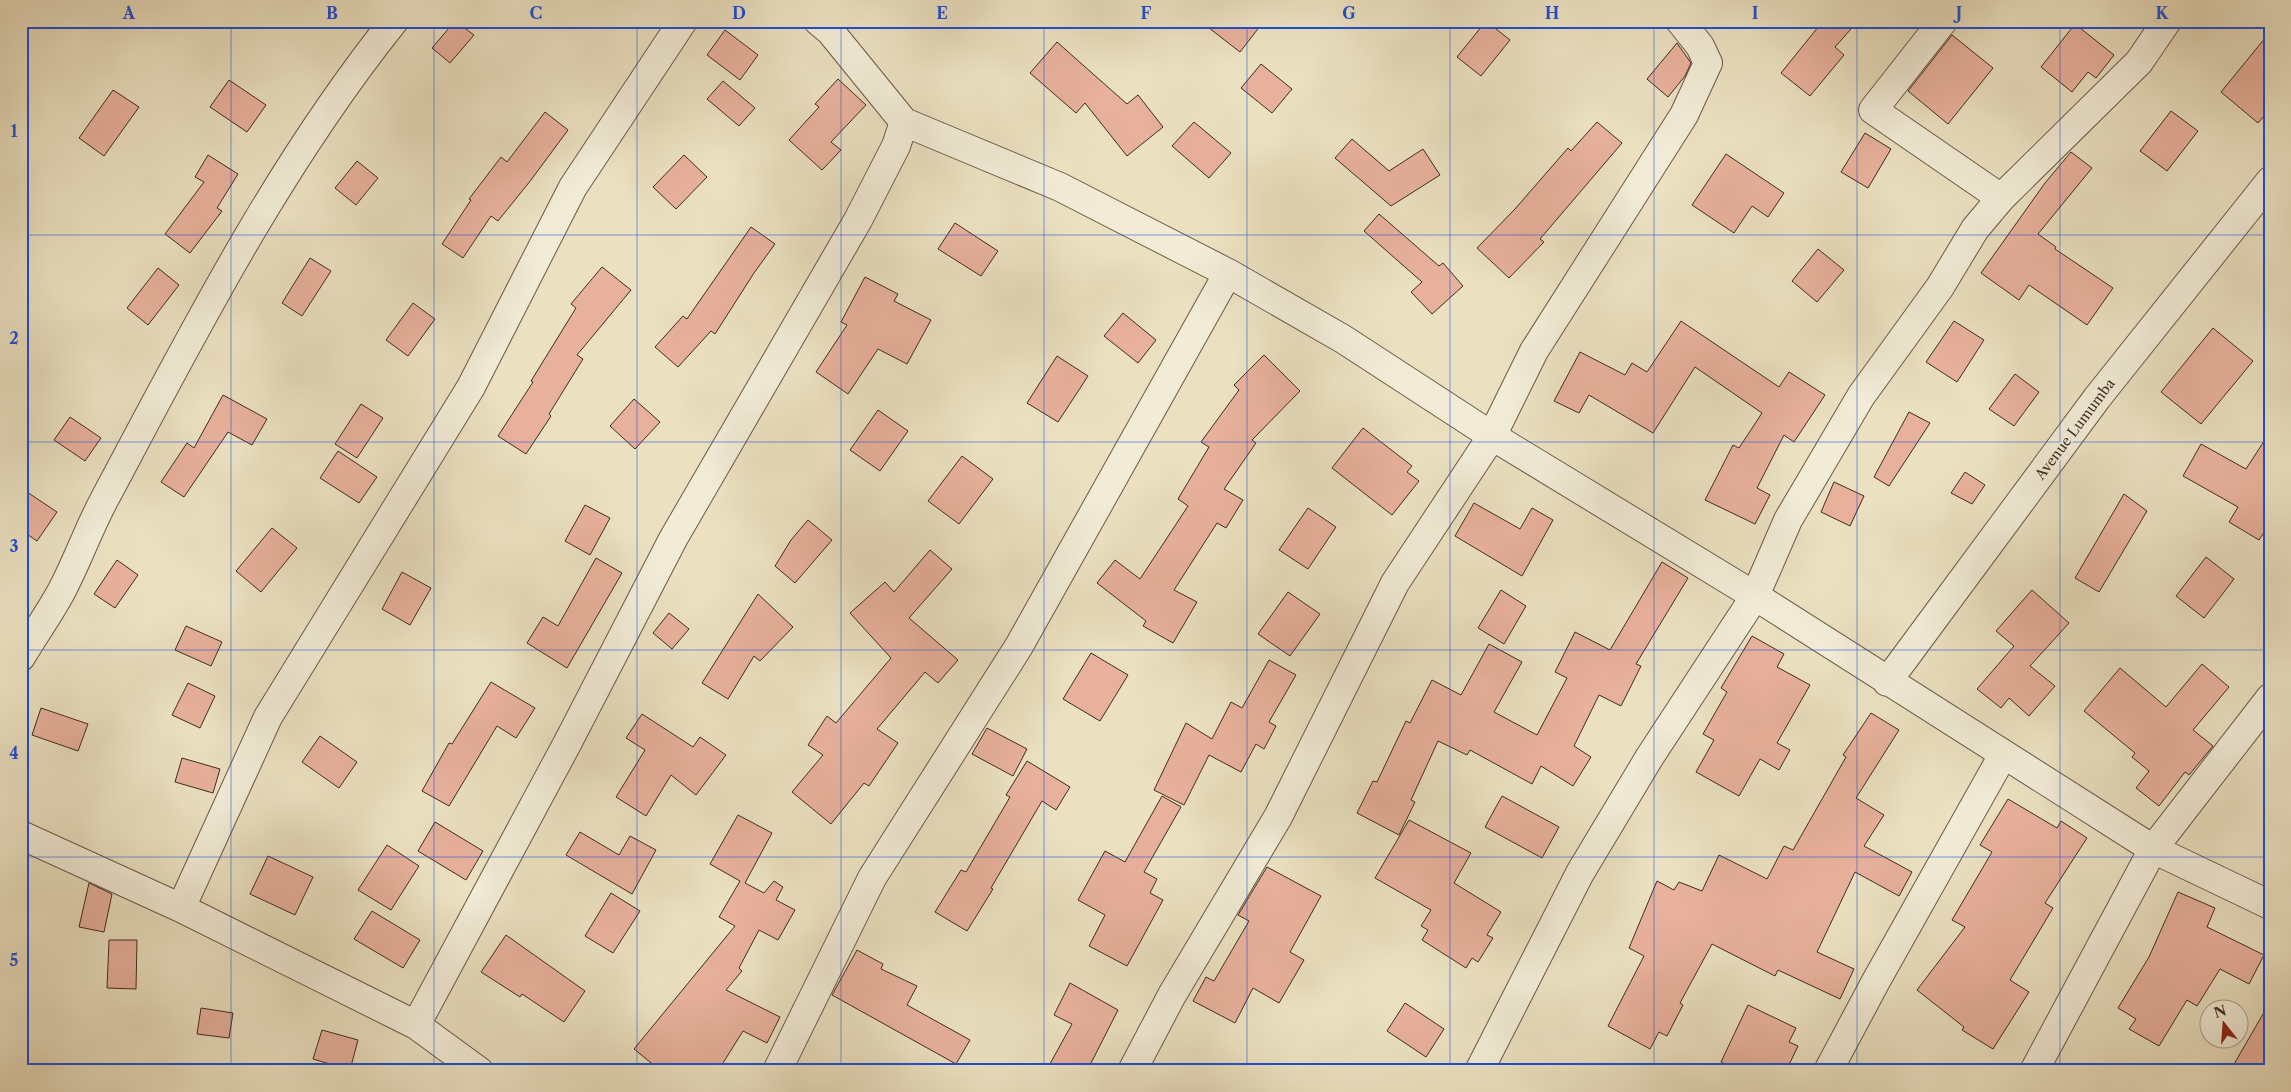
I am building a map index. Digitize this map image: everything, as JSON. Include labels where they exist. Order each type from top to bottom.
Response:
[{"type":"street","points":[[21,657],[61,592],[98,512],[192,336],[275,189],[355,70],[394,21]]},
{"type":"street","points":[[181,908],[268,717],[471,387],[573,187],[683,21]]},
{"type":"street","points":[[818,21],[830,31],[904,122],[1060,187],[1228,273],[1343,339],[1492,436],[1755,596],[1887,682],[2153,849],[2270,905]]},
{"type":"street","points":[[1132,1071],[1172,995],[1278,817],[1395,583],[1492,436],[1534,351],[1684,115],[1708,62],[1700,46],[1680,21]]},
{"type":"street","points":[[1942,21],[1873,110],[2002,198]]},
{"type":"street","points":[[1480,1071],[1580,873],[1649,758],[1755,596],[1788,520],[1861,396],[1940,287],[1974,228],[2139,62],[2167,21]]},
{"type":"street","points":[[416,1025],[568,742],[673,539],[858,220],[896,146],[904,122]]},
{"type":"street","name":"Avenue Lumumba","points":[[1887,682],[2097,398],[2270,182]]},
{"type":"street","points":[[778,1071],[872,878],[1019,646],[1228,273]]},
{"type":"street","points":[[2034,1071],[2153,849],[2270,698]]},
{"type":"street","points":[[1828,1071],[1876,981],[2003,755]]},
{"type":"street","points":[[21,835],[181,908],[416,1025],[479,1071]]},
{"type":"building","points":[[455,21],[474,35],[450,63],[432,48]]},
{"type":"building","points":[[1200,21],[1264,21],[1240,52]]},
{"type":"building","points":[[1486,21],[1510,40],[1481,76],[1457,57]]},
{"type":"building","points":[[1823,21],[1858,21],[1835,47],[1844,55],[1810,96],[1781,73]]},
{"type":"building","points":[[2075,24],[2114,55],[2096,78],[2088,72],[2072,92],[2041,67]]},
{"type":"building","points":[[725,30],[758,55],[740,80],[707,55]]},
{"type":"building","points":[[2270,32],[2270,109],[2258,123],[2221,92]]},
{"type":"building","points":[[1952,35],[1993,68],[1948,124],[1908,91]]},
{"type":"building","points":[[1057,42],[1127,104],[1138,95],[1163,127],[1127,156],[1085,103],[1076,113],[1030,73]]},
{"type":"building","points":[[1677,43],[1691,63],[1685,76],[1668,97],[1647,79]]},
{"type":"building","points":[[1261,64],[1292,89],[1272,113],[1241,88]]},
{"type":"building","points":[[838,79],[866,105],[831,142],[841,150],[822,170],[789,140],[819,107],[815,104]]},
{"type":"building","points":[[229,80],[266,105],[247,132],[210,107]]},
{"type":"building","points":[[723,81],[755,108],[739,126],[707,99]]},
{"type":"building","points":[[113,90],[139,107],[104,156],[79,138]]},
{"type":"building","points":[[2171,111],[2198,131],[2167,171],[2140,151]]},
{"type":"building","points":[[545,112],[568,130],[498,221],[491,216],[463,258],[442,244],[471,200],[469,199],[501,157],[507,162]]},
{"type":"building","points":[[1194,122],[1231,153],[1209,178],[1172,146]]},
{"type":"building","points":[[1597,122],[1622,143],[1540,239],[1544,242],[1509,278],[1477,248],[1515,209],[1568,148],[1571,151]]},
{"type":"building","points":[[1865,133],[1891,149],[1868,188],[1841,172]]},
{"type":"building","points":[[1352,139],[1389,171],[1423,149],[1440,175],[1391,206],[1335,158]]},
{"type":"building","points":[[2071,152],[2092,168],[2038,234],[2056,247],[2055,249],[2113,288],[2087,325],[2029,285],[2019,300],[1981,273],[2045,183]]},
{"type":"building","points":[[1726,154],[1784,193],[1768,217],[1752,206],[1734,233],[1692,205]]},
{"type":"building","points":[[208,155],[238,174],[217,208],[222,211],[190,253],[165,234],[204,182],[195,177]]},
{"type":"building","points":[[684,155],[707,177],[676,209],[653,187]]},
{"type":"building","points":[[357,161],[378,178],[356,205],[335,188]]},
{"type":"building","points":[[1379,214],[1439,266],[1443,263],[1463,286],[1432,314],[1411,292],[1422,282],[1364,231]]},
{"type":"building","points":[[955,223],[998,251],[981,276],[938,249]]},
{"type":"building","points":[[751,227],[775,244],[715,334],[711,331],[678,367],[655,347],[683,316],[687,319]]},
{"type":"building","points":[[1818,249],[1844,270],[1817,302],[1792,281]]},
{"type":"building","points":[[310,258],[331,271],[302,316],[282,303]]},
{"type":"building","points":[[602,267],[631,290],[577,355],[583,359],[549,414],[551,416],[526,454],[498,436],[533,382],[531,381],[576,308],[571,304]]},
{"type":"building","points":[[158,268],[179,285],[148,325],[127,308]]},
{"type":"building","points":[[865,277],[898,294],[894,301],[931,320],[907,364],[878,349],[848,394],[816,372],[847,325],[841,322]]},
{"type":"building","points":[[413,303],[435,319],[408,356],[386,340]]},
{"type":"building","points":[[1123,313],[1156,340],[1138,363],[1104,336]]},
{"type":"building","points":[[1681,321],[1779,387],[1789,372],[1825,395],[1794,442],[1784,435],[1757,488],[1770,495],[1755,524],[1705,500],[1733,445],[1739,448],[1762,413],[1695,367],[1653,433],[1589,395],[1579,413],[1554,401],[1580,352],[1625,375],[1632,363],[1647,372]]},
{"type":"building","points":[[1954,321],[1984,340],[1957,382],[1926,362]]},
{"type":"building","points":[[2213,328],[2253,361],[2201,424],[2161,392]]},
{"type":"building","points":[[1264,355],[1300,391],[1252,440],[1256,443],[1224,489],[1243,500],[1226,528],[1217,523],[1174,590],[1197,602],[1173,643],[1143,626],[1146,621],[1097,583],[1115,560],[1140,579],[1188,506],[1178,499],[1209,447],[1201,442],[1239,390],[1234,385]]},
{"type":"building","points":[[1057,356],[1088,376],[1058,422],[1027,403]]},
{"type":"building","points":[[2015,374],[2039,392],[2014,426],[1989,409]]},
{"type":"building","points":[[223,395],[267,419],[252,445],[228,432],[184,497],[161,482],[187,443],[194,448]]},
{"type":"building","points":[[634,399],[660,422],[635,449],[610,426]]},
{"type":"building","points":[[361,404],[383,418],[357,458],[335,444]]},
{"type":"building","points":[[878,410],[908,431],[880,471],[850,450]]},
{"type":"building","points":[[1909,412],[1930,423],[1889,486],[1874,477]]},
{"type":"building","points":[[70,417],[101,438],[85,461],[54,440]]},
{"type":"building","points":[[1363,428],[1412,466],[1407,472],[1419,481],[1392,515],[1332,468]]},
{"type":"building","points":[[2270,432],[2270,523],[2259,540],[2229,522],[2238,507],[2183,476],[2201,444],[2246,469]]},
{"type":"building","points":[[338,451],[377,477],[359,503],[320,478]]},
{"type":"building","points":[[962,456],[993,479],[959,524],[928,501]]},
{"type":"building","points":[[1965,472],[1985,485],[1972,504],[1951,493]]},
{"type":"building","points":[[1834,482],[1864,496],[1850,526],[1821,512]]},
{"type":"building","points":[[21,488],[57,512],[37,541],[21,530]]},
{"type":"building","points":[[2124,494],[2147,511],[2099,592],[2075,578]]},
{"type":"building","points":[[1474,503],[1520,529],[1532,508],[1553,520],[1522,576],[1455,536]]},
{"type":"building","points":[[585,505],[610,518],[590,555],[565,541]]},
{"type":"building","points":[[1308,508],[1336,527],[1308,569],[1279,550]]},
{"type":"building","points":[[808,520],[832,540],[795,583],[775,566],[791,540]]},
{"type":"building","points":[[272,528],[297,548],[261,592],[236,571]]},
{"type":"building","points":[[930,550],[952,569],[909,618],[958,660],[938,683],[925,672],[877,729],[898,743],[869,786],[864,783],[831,824],[792,792],[823,755],[808,745],[827,716],[836,723],[891,658],[850,613],[885,582],[894,592]]},
{"type":"building","points":[[2206,557],[2234,579],[2204,618],[2176,596]]},
{"type":"building","points":[[596,558],[622,573],[567,668],[527,643],[543,617],[558,626]]},
{"type":"building","points":[[117,560],[138,575],[115,608],[94,594]]},
{"type":"building","points":[[1662,562],[1688,578],[1636,664],[1641,666],[1621,706],[1599,695],[1574,746],[1591,757],[1573,786],[1541,766],[1532,784],[1470,750],[1467,755],[1438,741],[1411,800],[1415,802],[1399,835],[1357,813],[1373,781],[1377,782],[1406,721],[1410,723],[1432,680],[1461,695],[1489,644],[1522,662],[1494,712],[1537,735],[1567,678],[1555,672],[1575,632],[1610,650]]},
{"type":"building","points":[[402,572],[431,588],[410,625],[382,609]]},
{"type":"building","points":[[1501,590],[1526,606],[1504,644],[1478,628]]},
{"type":"building","points":[[2032,590],[2069,623],[2030,666],[2055,686],[2029,716],[2009,698],[2001,708],[1977,689],[2014,646],[1996,631]]},
{"type":"building","points":[[1288,592],[1320,614],[1290,656],[1258,634]]},
{"type":"building","points":[[758,594],[793,627],[760,661],[754,656],[728,699],[702,683]]},
{"type":"building","points":[[669,613],[689,629],[672,649],[653,633]]},
{"type":"building","points":[[186,626],[222,642],[211,666],[175,650]]},
{"type":"building","points":[[1752,636],[1784,654],[1777,667],[1810,685],[1777,743],[1790,750],[1779,770],[1760,759],[1739,796],[1696,772],[1714,740],[1703,734],[1727,692],[1721,688]]},
{"type":"building","points":[[1091,653],[1128,675],[1100,721],[1063,699]]},
{"type":"building","points":[[1269,660],[1296,675],[1269,722],[1276,726],[1264,749],[1256,744],[1241,772],[1209,755],[1184,805],[1154,790],[1186,723],[1212,739],[1231,702],[1242,708]]},
{"type":"building","points":[[2202,664],[2229,687],[2193,730],[2213,746],[2189,775],[2185,772],[2159,806],[2136,788],[2149,771],[2132,757],[2135,753],[2084,711],[2120,668],[2166,707]]},
{"type":"building","points":[[491,682],[535,708],[516,738],[497,726],[449,806],[422,791],[449,743],[452,744]]},
{"type":"building","points":[[188,683],[215,696],[200,728],[172,715]]},
{"type":"building","points":[[41,708],[88,724],[78,751],[32,735]]},
{"type":"building","points":[[1871,713],[1899,730],[1856,798],[1884,815],[1864,846],[1912,872],[1899,896],[1855,872],[1817,952],[1854,969],[1840,999],[1778,970],[1775,976],[1712,944],[1680,1003],[1683,1005],[1667,1036],[1659,1032],[1650,1049],[1608,1026],[1644,956],[1629,948],[1657,881],[1674,890],[1679,882],[1702,891],[1719,855],[1767,879],[1784,846],[1793,850],[1846,757],[1843,755]]},
{"type":"building","points":[[642,714],[693,747],[700,737],[726,755],[696,795],[671,775],[646,816],[616,797],[645,750],[626,738]]},
{"type":"building","points":[[987,728],[1027,749],[1013,776],[972,754]]},
{"type":"building","points":[[320,736],[357,762],[339,788],[302,762]]},
{"type":"building","points":[[182,758],[220,769],[213,793],[175,782]]},
{"type":"building","points":[[1027,761],[1070,787],[1056,810],[1042,801],[991,888],[993,889],[967,931],[935,912],[961,870],[966,872],[1010,797],[1006,795]]},
{"type":"building","points":[[1162,796],[1181,807],[1144,872],[1157,879],[1150,893],[1163,900],[1127,966],[1089,946],[1105,915],[1078,900],[1105,851],[1125,862]]},
{"type":"building","points":[[1502,796],[1559,827],[1542,858],[1485,827]]},
{"type":"building","points":[[2008,799],[2057,828],[2061,821],[2087,838],[2045,903],[2053,908],[2010,980],[2029,992],[1993,1049],[1962,1030],[1964,1027],[1917,990],[1965,927],[1952,920],[1992,852],[1980,845]]},
{"type":"building","points":[[738,815],[772,833],[745,883],[764,893],[774,881],[783,887],[776,900],[795,910],[778,940],[759,930],[739,968],[742,971],[726,990],[780,1017],[767,1043],[743,1031],[718,1071],[661,1071],[634,1049],[735,926],[719,917],[740,881],[710,864]]},
{"type":"building","points":[[1409,820],[1471,853],[1454,883],[1501,912],[1487,935],[1493,938],[1478,962],[1472,958],[1466,968],[1422,940],[1428,930],[1421,926],[1431,910],[1375,878]]},
{"type":"building","points":[[435,822],[483,851],[466,880],[418,851]]},
{"type":"building","points":[[580,832],[619,855],[630,836],[656,850],[632,894],[566,855]]},
{"type":"building","points":[[387,845],[419,866],[391,910],[358,890]]},
{"type":"building","points":[[268,856],[313,877],[295,915],[250,894]]},
{"type":"building","points":[[1267,867],[1321,896],[1290,952],[1304,960],[1279,1003],[1253,988],[1235,1023],[1193,1001],[1206,977],[1214,981],[1249,921],[1238,915]]},
{"type":"building","points":[[89,883],[112,894],[104,932],[79,927]]},
{"type":"building","points":[[2178,892],[2215,908],[2207,927],[2264,955],[2249,984],[2220,969],[2201,1000],[2198,1000],[2197,1006],[2187,1000],[2159,1046],[2129,1029],[2136,1019],[2118,1008],[2149,957]]},
{"type":"building","points":[[611,893],[640,911],[613,953],[585,936]]},
{"type":"building","points":[[372,911],[420,940],[403,968],[354,939]]},
{"type":"building","points":[[506,935],[585,991],[564,1022],[522,994],[520,997],[481,972]]},
{"type":"building","points":[[109,940],[137,940],[136,989],[107,988]]},
{"type":"building","points":[[857,950],[883,964],[881,969],[917,986],[907,1005],[970,1040],[956,1064],[832,995]]},
{"type":"building","points":[[1070,983],[1118,1010],[1087,1071],[1046,1071],[1072,1024],[1054,1015]]},
{"type":"building","points":[[2270,1002],[2270,1071],[2230,1071],[2242,1050],[2248,1050],[2248,1040]]},
{"type":"building","points":[[1405,1003],[1444,1029],[1426,1057],[1387,1031]]},
{"type":"building","points":[[1748,1005],[1796,1028],[1789,1042],[1798,1046],[1786,1071],[1740,1071],[1721,1062]]},
{"type":"building","points":[[201,1008],[233,1013],[229,1038],[197,1034]]},
{"type":"building","points":[[322,1030],[358,1040],[350,1070],[313,1059]]}]
